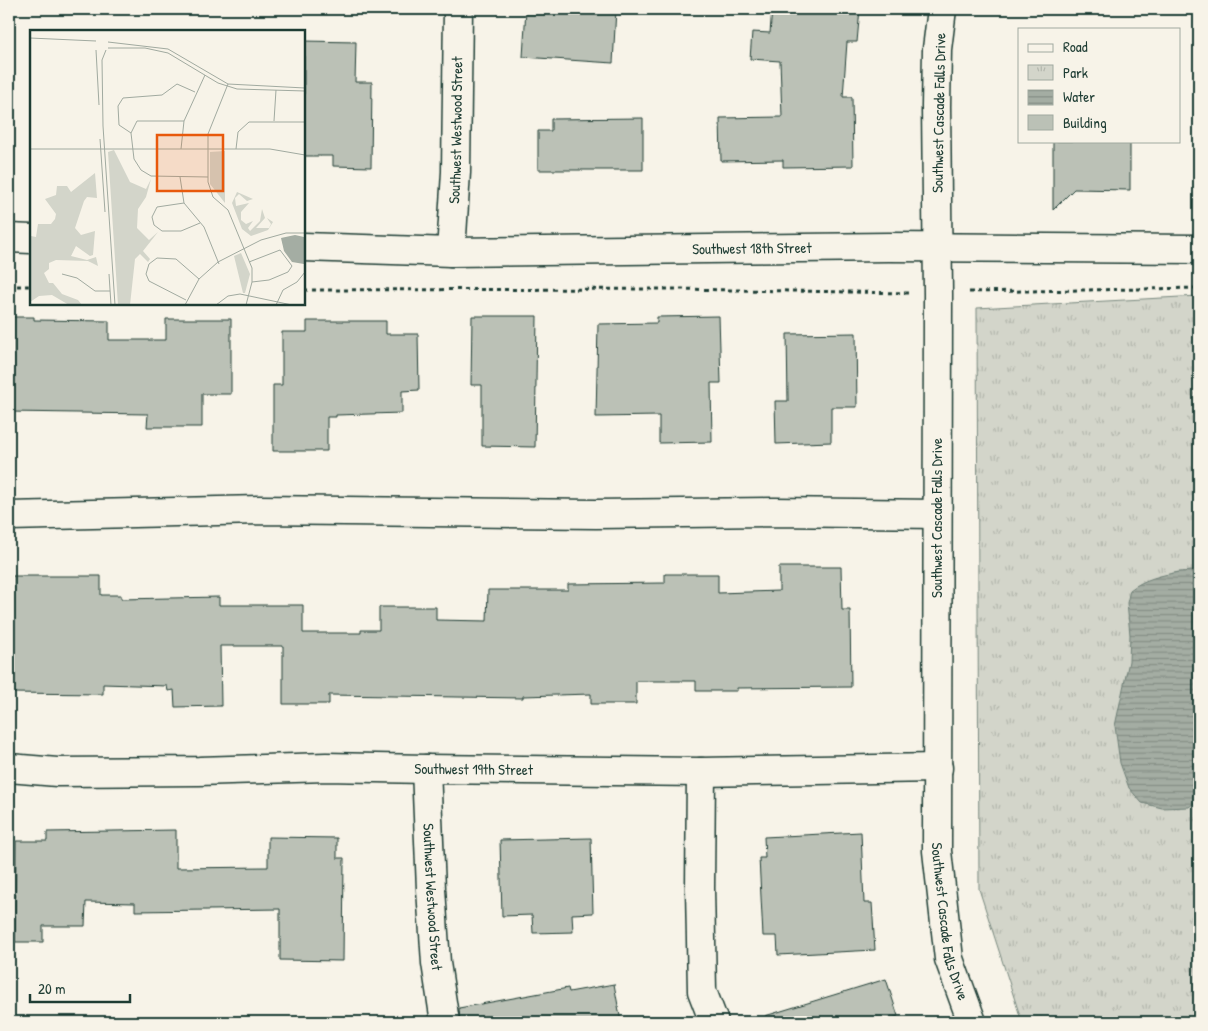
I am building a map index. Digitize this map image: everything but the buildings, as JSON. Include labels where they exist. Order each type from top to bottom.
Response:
[{"type":"street","name":"Southwest Westwood Street","points":[[451,252],[456,172],[458,9]]},
{"type":"street","name":"Southwest Cascade Falls Drive","points":[[942,9],[937,49],[936,106],[938,247],[937,851],[949,958],[972,1022]]},
{"type":"street","points":[[9,238],[30,239]]},
{"type":"street","name":"Southwest 18th Street","points":[[305,247],[451,252],[938,247],[1199,249]]},
{"type":"street","points":[[9,516],[260,510],[596,514],[774,512],[937,514]]},
{"type":"street","name":"Southwest 19th Street","points":[[9,768],[57,772],[199,771],[326,766],[701,772],[938,768]]},
{"type":"street","name":"Southwest Westwood Street","points":[[426,769],[436,963],[445,1022]]},
{"type":"street","points":[[701,772],[700,888],[702,991],[714,1022]]},
{"type":"path","points":[[9,286],[30,286]]},
{"type":"path","points":[[305,290],[677,289],[938,294],[1199,288]]},
{"type":"green space","points":[[1199,296],[1199,1022],[1022,1022],[979,889],[977,308]]},
{"type":"water","points":[[1199,569],[1199,799],[1189,807],[1162,808],[1142,803],[1129,788],[1120,763],[1115,726],[1129,661],[1130,635],[1127,603],[1130,590],[1141,583],[1153,578]]}]
